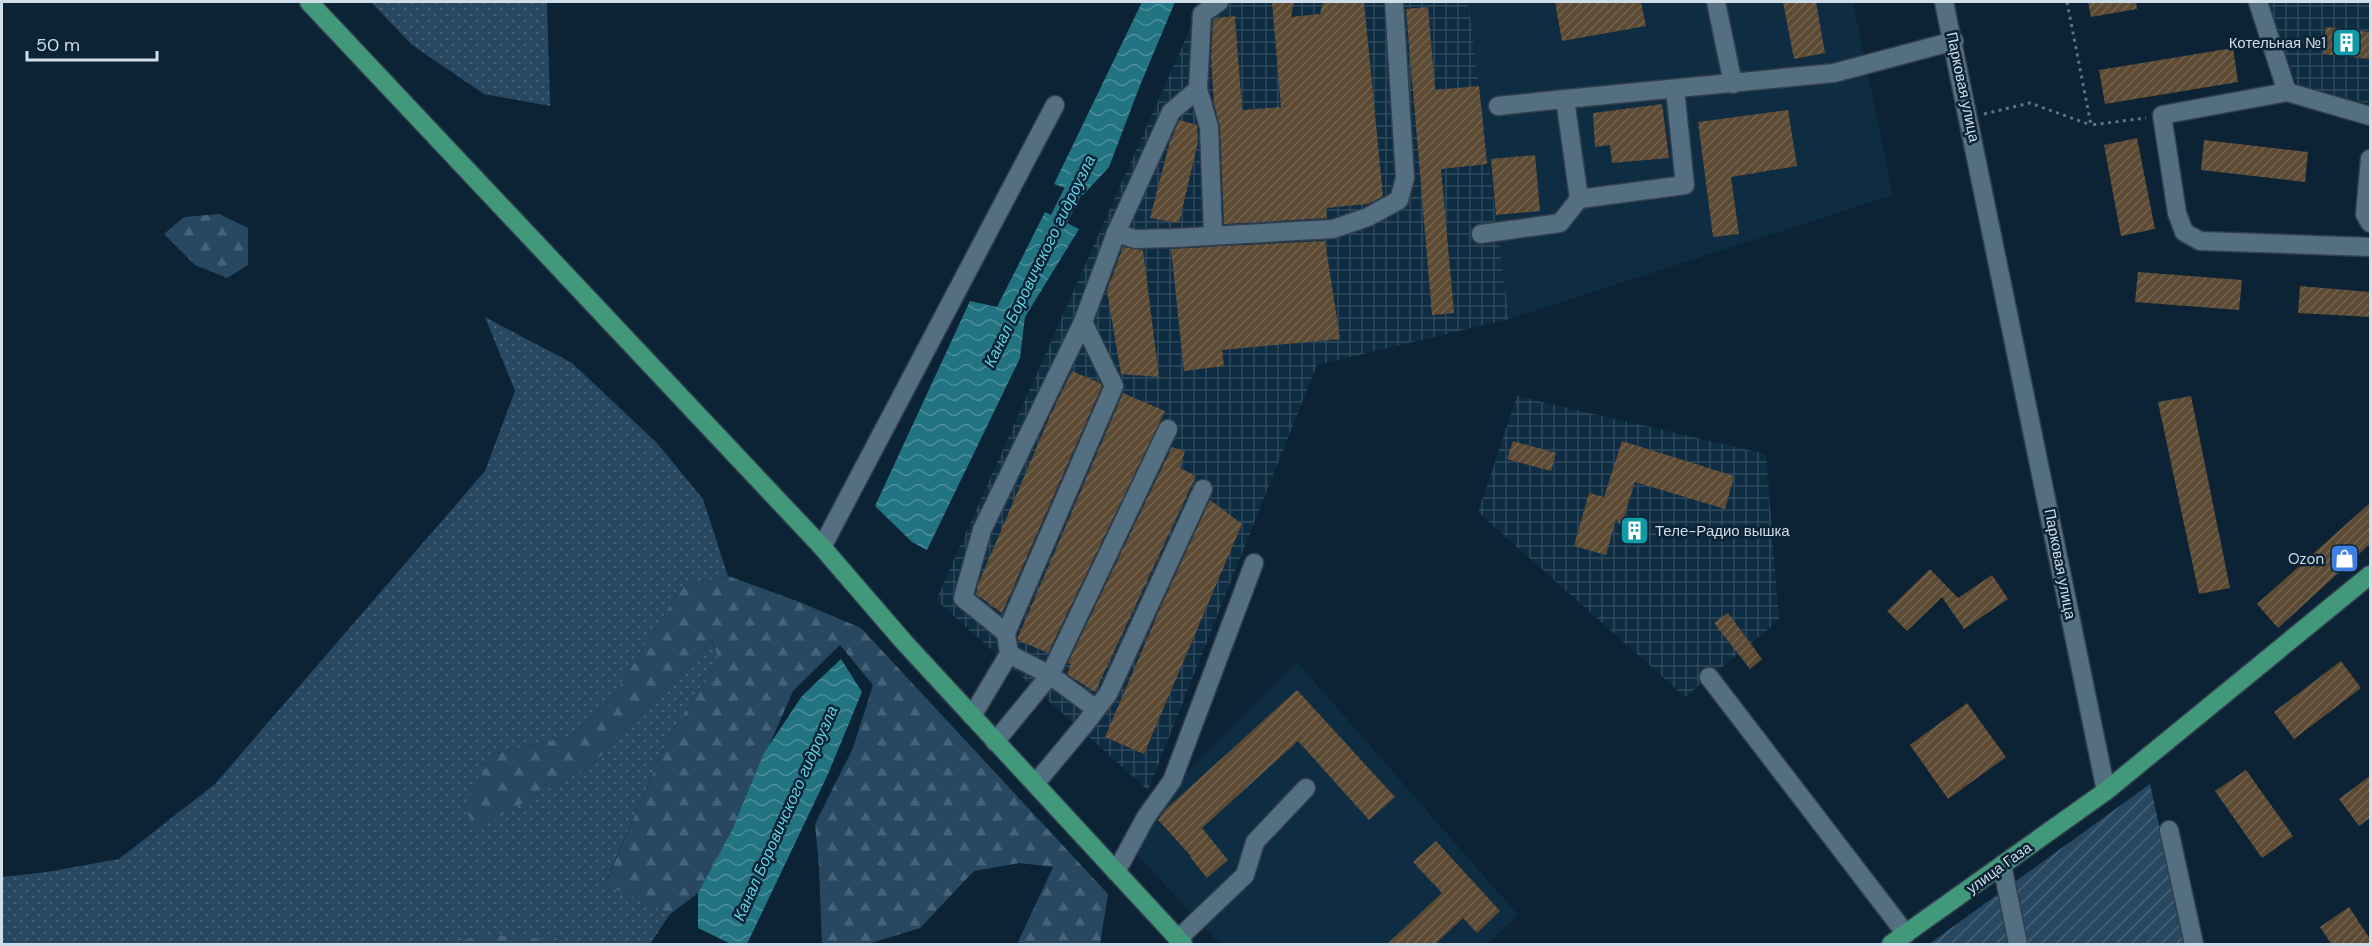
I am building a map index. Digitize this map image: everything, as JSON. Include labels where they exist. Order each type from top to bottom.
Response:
[{"type":"main road","points":[[309,2],[822,547],[904,642],[1181,942]]},
{"type":"main road","points":[[2106,791],[2370,575]]},
{"type":"main road","name":"улица Газа","points":[[1891,945],[2106,791]]},
{"type":"street","points":[[1213,234],[1209,127],[1198,89],[1202,14],[1219,2]]},
{"type":"street","points":[[1116,233],[1135,239],[1333,229],[1368,217],[1399,200],[1405,178],[1394,2]]},
{"type":"street","points":[[1716,2],[1733,84]]},
{"type":"street","name":"Парковая улица","points":[[1944,2],[1954,41],[2106,791]]},
{"type":"street","points":[[2258,2],[2287,92]]},
{"type":"street","points":[[1498,106],[1834,73],[1954,41]]},
{"type":"street","points":[[1481,234],[1560,223],[1579,200],[1685,185],[1675,88]]},
{"type":"street","points":[[1006,633],[963,598],[982,530],[1083,322],[1116,233],[1171,112],[1198,89]]},
{"type":"street","points":[[2370,116],[2287,92],[2162,115],[2177,213],[2184,232],[2200,241],[2370,247]]},
{"type":"street","points":[[1564,99],[1579,200]]},
{"type":"street","points":[[822,547],[1055,105]]},
{"type":"street","points":[[2370,159],[2365,214],[2370,223]]},
{"type":"street","points":[[972,716],[1009,654],[1006,633],[1114,386],[1083,322]]},
{"type":"street","points":[[995,742],[1050,675],[1168,429]]},
{"type":"street","points":[[1035,784],[1107,694],[1203,489]]},
{"type":"street","points":[[1116,872],[1146,817],[1172,781],[1254,563]]},
{"type":"street","points":[[1009,654],[1050,675],[1096,709]]},
{"type":"street","points":[[1709,677],[1906,934]]},
{"type":"street","points":[[1181,942],[1245,875],[1255,842],[1306,788]]},
{"type":"street","points":[[2169,830],[2194,945]]},
{"type":"street","points":[[2002,866],[2018,945]]},
{"type":"path","points":[[2067,2],[2091,125]]},
{"type":"path","points":[[1969,117],[2030,103],[2091,125],[2162,115]]},
{"type":"shaded area","points":[[1202,2],[1468,2],[1509,319],[1317,365],[1148,790],[936,600]]},
{"type":"shaded area","points":[[1467,2],[1853,2],[1893,195],[1509,319]]},
{"type":"shaded area","points":[[2266,2],[2370,2],[2370,104],[2299,89]]},
{"type":"shaded area","points":[[1517,396],[1766,454],[1779,620],[1685,697],[1478,512]]},
{"type":"shaded area","points":[[1297,662],[1518,915],[1488,944],[1220,944],[1121,838]]},
{"type":"green space","points":[[371,2],[547,2],[550,106],[484,94],[412,45]]},
{"type":"green space","points":[[219,214],[248,228],[248,265],[227,278],[195,265],[164,234],[184,217]]},
{"type":"green space","points":[[485,317],[572,363],[657,443],[703,499],[728,576],[682,586],[612,698],[571,736],[492,754],[464,809],[478,828],[595,762],[712,639],[719,661],[671,732],[605,883],[670,914],[650,944],[570,944],[568,941],[451,942],[449,944],[2,944],[2,877],[47,872],[119,859],[215,784],[485,471],[515,391]]},
{"type":"green space","points":[[728,576],[797,601],[861,628],[1108,894],[1100,944],[1020,944],[1018,942],[1053,867],[1019,863],[974,871],[920,928],[868,944],[822,944],[815,824],[853,748],[873,685],[840,645],[793,691],[732,830],[698,893],[670,914],[605,884],[671,732],[719,661],[712,639],[595,762],[478,829],[464,809],[492,754],[571,736],[612,698],[682,586]]},
{"type":"green space","points":[[2150,784],[2185,944],[1929,944]]},
{"type":"green space","points":[[494,935],[568,941],[570,944],[449,944]]},
{"type":"water","points":[[1142,2],[1175,2],[1109,167],[1083,195],[1054,184]]},
{"type":"water","points":[[1045,212],[1079,229],[1025,317],[1020,358],[927,550],[912,542],[875,506],[970,301],[997,307]]},
{"type":"water","points":[[841,659],[862,692],[828,774],[747,944],[731,944],[698,928],[698,893],[732,830],[764,753],[802,696]]},
{"type":"building","points":[[1272,2],[1294,2],[1291,17],[1320,14],[1323,2],[1364,2],[1383,196],[1368,204],[1326,208],[1327,218],[1224,224],[1220,126],[1214,104],[1211,58],[1213,20],[1235,16],[1242,110],[1281,107]]},
{"type":"building","points":[[1555,2],[1641,2],[1646,26],[1562,41]]},
{"type":"building","points":[[1783,2],[1816,2],[1825,53],[1794,59]]},
{"type":"building","points":[[2088,2],[2136,2],[2137,9],[2091,17]]},
{"type":"building","points":[[1428,7],[1435,90],[1479,86],[1487,164],[1441,169],[1454,313],[1432,315],[1406,9]]},
{"type":"building","name":"Котельная №1","points":[[2326,27],[2370,32],[2370,59],[2323,54]]},
{"type":"building","points":[[2233,48],[2238,82],[2105,104],[2099,70]]},
{"type":"building","points":[[1662,104],[1669,158],[1612,163],[1610,145],[1595,147],[1593,113]]},
{"type":"building","points":[[1788,110],[1797,166],[1731,177],[1739,234],[1713,237],[1698,122]]},
{"type":"building","points":[[1179,120],[1197,125],[1198,142],[1179,223],[1150,218],[1169,145]]},
{"type":"building","points":[[2137,138],[2155,229],[2121,236],[2104,145]]},
{"type":"building","points":[[2204,140],[2308,152],[2305,182],[2201,170]]},
{"type":"building","points":[[1535,155],[1540,211],[1496,215],[1491,159]]},
{"type":"building","points":[[1325,241],[1340,339],[1222,350],[1224,366],[1184,371],[1171,249]]},
{"type":"building","points":[[1123,247],[1143,250],[1159,377],[1121,374],[1107,291]]},
{"type":"building","points":[[2138,272],[2242,280],[2239,310],[2135,302]]},
{"type":"building","points":[[2300,286],[2370,292],[2370,317],[2298,313]]},
{"type":"building","points":[[1072,371],[1102,386],[1002,613],[976,594],[979,582],[1050,416]]},
{"type":"building","points":[[1123,393],[1165,411],[1048,653],[1018,640],[1018,637]]},
{"type":"building","points":[[2191,396],[2230,588],[2199,594],[2158,402]]},
{"type":"building","points":[[1513,441],[1556,453],[1551,471],[1507,459]]},
{"type":"building","points":[[1622,441],[1734,476],[1725,509],[1635,482],[1623,520],[1638,524],[1642,533],[1639,537],[1629,538],[1616,519],[1606,555],[1574,546],[1589,493],[1604,497]]},
{"type":"building","points":[[1172,447],[1185,451],[1180,468],[1196,476],[1095,692],[1067,674],[1071,664],[1068,663]]},
{"type":"building","points":[[1210,500],[1242,524],[1144,754],[1105,737]]},
{"type":"building","points":[[2370,503],[2370,544],[2278,628],[2257,604]]},
{"type":"building","points":[[1930,569],[1958,598],[1992,575],[2008,599],[1964,629],[1942,597],[1907,631],[1887,611]]},
{"type":"building","points":[[1728,613],[1762,659],[1750,669],[1714,623]]},
{"type":"building","points":[[2341,661],[2361,688],[2294,739],[2274,712]]},
{"type":"building","points":[[1297,690],[1395,797],[1369,820],[1298,741],[1202,828],[1228,860],[1207,878],[1191,856],[1158,820],[1165,810]]},
{"type":"building","points":[[1967,703],[2006,757],[1948,799],[1910,745]]},
{"type":"building","points":[[2246,770],[2293,836],[2262,858],[2215,791]]},
{"type":"building","points":[[2370,776],[2370,818],[2359,826],[2339,799]]},
{"type":"building","points":[[1436,841],[1500,911],[1477,933],[1463,918],[1434,945],[1386,945],[1442,893],[1413,862]]},
{"type":"building","points":[[2349,907],[2370,939],[2370,945],[2332,945],[2320,927]]},
{"type":"waterway","name":"Канал Боровичского гидроузла","points":[[1048,241],[1084,169]]},
{"type":"place","name":"Котельная №1","points":[[2347,43]]},
{"type":"place","name":"Теле-Радио вышка","points":[[1634,531]]},
{"type":"place","name":"Ozon","points":[[2345,559]]}]
